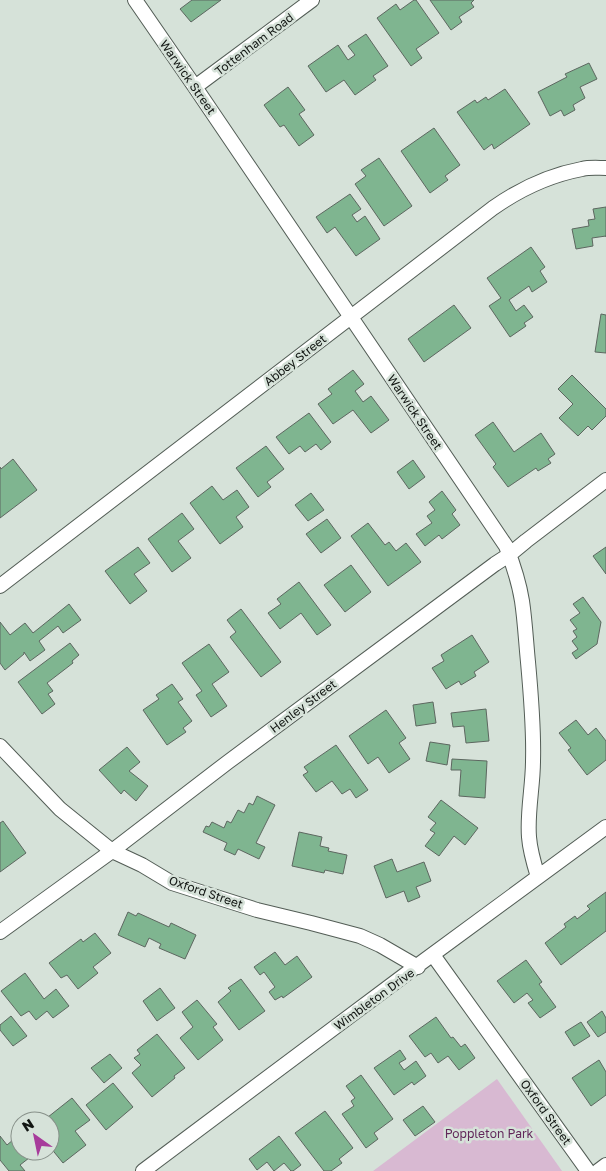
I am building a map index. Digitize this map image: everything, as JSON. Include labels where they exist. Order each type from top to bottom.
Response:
[{"type":"street","name":"Warwick Street","points":[[135,0],[502,538],[516,574],[522,601],[533,737],[529,835],[533,863],[538,878]]},
{"type":"street","name":"Tottenham Road","points":[[195,87],[312,0]]},
{"type":"street","name":"Abbey Street","points":[[0,586],[511,195],[533,184],[558,175],[584,168],[606,168]]},
{"type":"street","name":"Henley Street","points":[[0,932],[112,851],[236,756],[509,555],[606,480]]},
{"type":"street","name":"Oxford Street","points":[[0,746],[60,809],[112,851],[142,865],[172,883],[257,910],[360,936],[418,966]]},
{"type":"street","name":"Wimbleton Drive","points":[[143,1171],[606,828]]},
{"type":"street","name":"Oxford Street","points":[[433,955],[588,1171]]},
{"type":"street","points":[[598,1171],[606,1165]]},
{"type":"green space","name":"Poppleton Park","points":[[497,1079],[562,1171],[373,1171]]},
{"type":"building","points":[[192,0],[221,0],[191,22],[180,9]]},
{"type":"building","points":[[416,0],[439,33],[416,49],[422,58],[411,66],[377,18],[396,4],[400,10]]},
{"type":"building","points":[[430,0],[474,0],[471,3],[474,7],[459,17],[462,22],[451,30]]},
{"type":"building","points":[[366,34],[388,66],[373,76],[376,80],[355,95],[344,80],[326,92],[308,66],[338,45],[348,60],[355,55],[348,46]]},
{"type":"building","points":[[589,63],[597,79],[580,87],[585,98],[573,105],[575,110],[564,116],[561,110],[550,116],[538,92],[567,77],[565,74]]},
{"type":"building","points":[[288,87],[305,110],[299,114],[314,135],[299,146],[284,125],[280,127],[264,105]]},
{"type":"building","points":[[505,89],[530,124],[494,149],[492,144],[484,150],[457,112],[475,100],[477,103],[486,97],[488,100]]},
{"type":"building","points":[[434,128],[460,165],[445,176],[448,180],[430,193],[401,151]]},
{"type":"building","points":[[379,158],[412,206],[384,226],[355,184],[366,176],[361,170]]},
{"type":"building","points":[[350,194],[361,209],[352,215],[357,222],[365,216],[380,239],[356,256],[335,227],[327,233],[316,217]]},
{"type":"building","points":[[606,207],[606,236],[592,238],[593,246],[576,249],[572,229],[589,226],[588,220],[595,219],[593,209]]},
{"type":"building","points":[[531,247],[545,267],[540,271],[547,282],[532,292],[529,286],[509,300],[516,311],[524,305],[533,317],[524,323],[526,326],[510,337],[489,306],[501,298],[487,278]]},
{"type":"building","points":[[454,305],[471,328],[424,362],[408,339]]},
{"type":"building","points":[[601,314],[606,315],[606,353],[595,352]]},
{"type":"building","points":[[353,370],[364,384],[355,391],[363,402],[371,396],[389,420],[371,433],[353,410],[333,424],[318,404],[332,394],[328,389]]},
{"type":"building","points":[[572,375],[606,409],[606,416],[592,430],[588,426],[578,436],[559,418],[573,404],[558,389]]},
{"type":"building","points":[[309,413],[331,442],[321,450],[316,444],[305,452],[300,446],[289,454],[276,437]]},
{"type":"building","points":[[493,422],[514,452],[541,433],[555,454],[548,459],[551,463],[538,471],[536,468],[508,487],[493,467],[496,464],[475,435]]},
{"type":"building","points":[[266,446],[284,469],[267,482],[271,487],[258,497],[236,468]]},
{"type":"building","points":[[13,459],[37,490],[0,518],[0,467],[1,469]]},
{"type":"building","points":[[413,460],[425,477],[409,489],[397,472]]},
{"type":"building","points":[[212,486],[223,500],[237,490],[249,507],[236,517],[243,527],[220,544],[190,503]]},
{"type":"building","points":[[442,491],[456,510],[452,514],[460,525],[442,539],[439,535],[425,546],[416,534],[432,523],[427,516],[435,510],[429,502]]},
{"type":"building","points":[[311,493],[324,510],[308,521],[295,505]]},
{"type":"building","points":[[182,513],[194,529],[178,541],[191,558],[172,572],[148,539]]},
{"type":"building","points":[[327,519],[341,538],[321,553],[306,534]]},
{"type":"building","points":[[368,523],[385,545],[389,542],[396,551],[406,543],[421,562],[388,586],[351,536]]},
{"type":"building","points":[[138,547],[150,563],[134,574],[147,591],[130,604],[105,571]]},
{"type":"building","points":[[606,547],[606,574],[593,556]]},
{"type":"building","points":[[351,565],[371,592],[345,612],[324,585]]},
{"type":"building","points":[[299,582],[331,625],[317,635],[301,613],[280,629],[268,613],[281,604],[277,599]]},
{"type":"building","points":[[583,597],[601,622],[597,644],[576,659],[572,653],[578,649],[572,641],[577,637],[573,631],[577,629],[570,620],[580,613],[573,604]]},
{"type":"building","points":[[69,604],[81,620],[63,633],[58,626],[39,641],[45,650],[30,661],[24,652],[5,670],[0,663],[0,622],[10,635],[25,623],[33,633]]},
{"type":"building","points":[[241,609],[281,662],[261,677],[230,637],[236,632],[227,620]]},
{"type":"building","points":[[472,635],[489,662],[474,672],[476,676],[461,685],[459,681],[446,689],[432,668],[444,661],[441,655]]},
{"type":"building","points":[[70,643],[79,655],[72,661],[73,663],[47,683],[53,691],[48,694],[55,704],[42,714],[18,682]]},
{"type":"building","points":[[209,644],[229,672],[212,684],[227,706],[211,717],[196,695],[202,691],[182,663]]},
{"type":"building","points":[[172,684],[183,699],[178,702],[192,721],[183,728],[186,732],[167,745],[143,710],[159,699],[156,695]]},
{"type":"building","points":[[433,702],[436,723],[416,726],[413,705]]},
{"type":"building","points":[[486,709],[489,741],[466,743],[464,726],[453,727],[451,713]]},
{"type":"building","points":[[386,710],[406,738],[399,743],[410,759],[389,773],[378,757],[368,764],[349,736]]},
{"type":"building","points":[[576,720],[588,735],[596,728],[606,741],[606,760],[587,775],[568,750],[571,748],[559,733]]},
{"type":"building","points":[[430,742],[450,745],[447,765],[426,761]]},
{"type":"building","points":[[336,745],[368,790],[356,798],[350,789],[342,794],[332,781],[316,792],[303,775],[308,772],[304,767]]},
{"type":"building","points":[[127,747],[140,762],[129,771],[148,786],[136,801],[124,790],[121,794],[99,770]]},
{"type":"building","points":[[452,759],[487,761],[485,798],[459,796],[461,770],[451,770]]},
{"type":"building","points":[[257,796],[275,805],[256,843],[265,847],[259,859],[238,849],[235,855],[224,850],[227,843],[203,832],[206,826],[209,827],[212,822],[224,828],[227,821],[231,823],[238,810],[244,813],[249,803],[253,805]]},
{"type":"building","points":[[441,800],[478,828],[465,845],[454,836],[439,856],[425,846],[435,833],[430,830],[436,823],[428,817]]},
{"type":"building","points":[[3,821],[26,853],[0,872],[0,823]]},
{"type":"building","points":[[299,832],[322,837],[320,846],[329,848],[328,851],[347,855],[343,874],[325,870],[324,873],[292,866]]},
{"type":"building","points":[[392,859],[397,872],[424,862],[431,881],[416,887],[420,897],[408,902],[404,891],[386,898],[374,866]]},
{"type":"building","points":[[606,892],[606,931],[561,965],[545,943],[566,927],[564,924],[575,916],[577,919],[590,909],[587,906]]},
{"type":"building","points":[[128,912],[136,916],[138,913],[169,927],[171,923],[196,935],[185,959],[159,948],[161,944],[149,938],[145,947],[118,935]]},
{"type":"building","points":[[95,933],[111,953],[93,967],[98,973],[78,989],[67,975],[61,978],[49,963],[81,939],[83,942]]},
{"type":"building","points":[[275,952],[285,965],[297,956],[312,977],[283,998],[282,996],[275,1000],[269,992],[275,987],[264,972],[260,975],[254,967]]},
{"type":"building","points":[[526,960],[542,982],[539,984],[556,1007],[540,1018],[528,1003],[533,1000],[527,993],[514,1003],[497,981]]},
{"type":"building","points":[[25,973],[44,999],[56,989],[69,1006],[53,1018],[47,1011],[36,1020],[29,1011],[21,1016],[1,991]]},
{"type":"building","points":[[241,979],[265,1011],[239,1030],[218,1002],[231,991],[228,988]]},
{"type":"building","points":[[160,988],[175,1008],[157,1021],[143,1001]]},
{"type":"building","points":[[197,1000],[217,1024],[213,1027],[223,1040],[198,1060],[180,1038],[193,1027],[182,1012]]},
{"type":"building","points":[[602,1011],[606,1018],[606,1032],[598,1037],[587,1022]]},
{"type":"building","points":[[11,1016],[27,1036],[13,1046],[0,1030],[0,1025]]},
{"type":"building","points":[[436,1017],[451,1038],[453,1037],[461,1047],[465,1044],[475,1058],[459,1070],[448,1056],[438,1063],[431,1053],[425,1057],[409,1036]]},
{"type":"building","points":[[581,1022],[590,1036],[574,1046],[565,1032]]},
{"type":"building","points":[[157,1034],[185,1068],[152,1097],[132,1073],[141,1065],[134,1058],[140,1054],[137,1050]]},
{"type":"building","points":[[400,1050],[406,1059],[399,1063],[404,1070],[416,1061],[426,1076],[414,1085],[412,1082],[394,1095],[374,1068]]},
{"type":"building","points":[[110,1054],[122,1068],[104,1083],[91,1068]]},
{"type":"building","points":[[599,1060],[606,1072],[606,1095],[591,1106],[572,1078]]},
{"type":"building","points":[[361,1075],[393,1119],[374,1133],[378,1139],[366,1148],[342,1114],[354,1106],[351,1101],[355,1098],[346,1086]]},
{"type":"building","points":[[113,1083],[133,1107],[106,1130],[86,1105]]},
{"type":"building","points":[[72,1098],[90,1120],[75,1131],[86,1145],[63,1163],[60,1159],[60,1111],[56,1111]]},
{"type":"building","points":[[423,1106],[435,1122],[415,1136],[403,1120]]},
{"type":"building","points":[[325,1111],[353,1148],[339,1159],[342,1163],[331,1171],[324,1171],[295,1133]]},
{"type":"building","points":[[0,1136],[7,1145],[10,1142],[10,1161],[25,1161],[20,1165],[25,1171],[9,1171],[0,1160]]},
{"type":"building","points":[[279,1136],[301,1165],[291,1171],[284,1163],[274,1171],[267,1162],[257,1170],[249,1159]]}]
